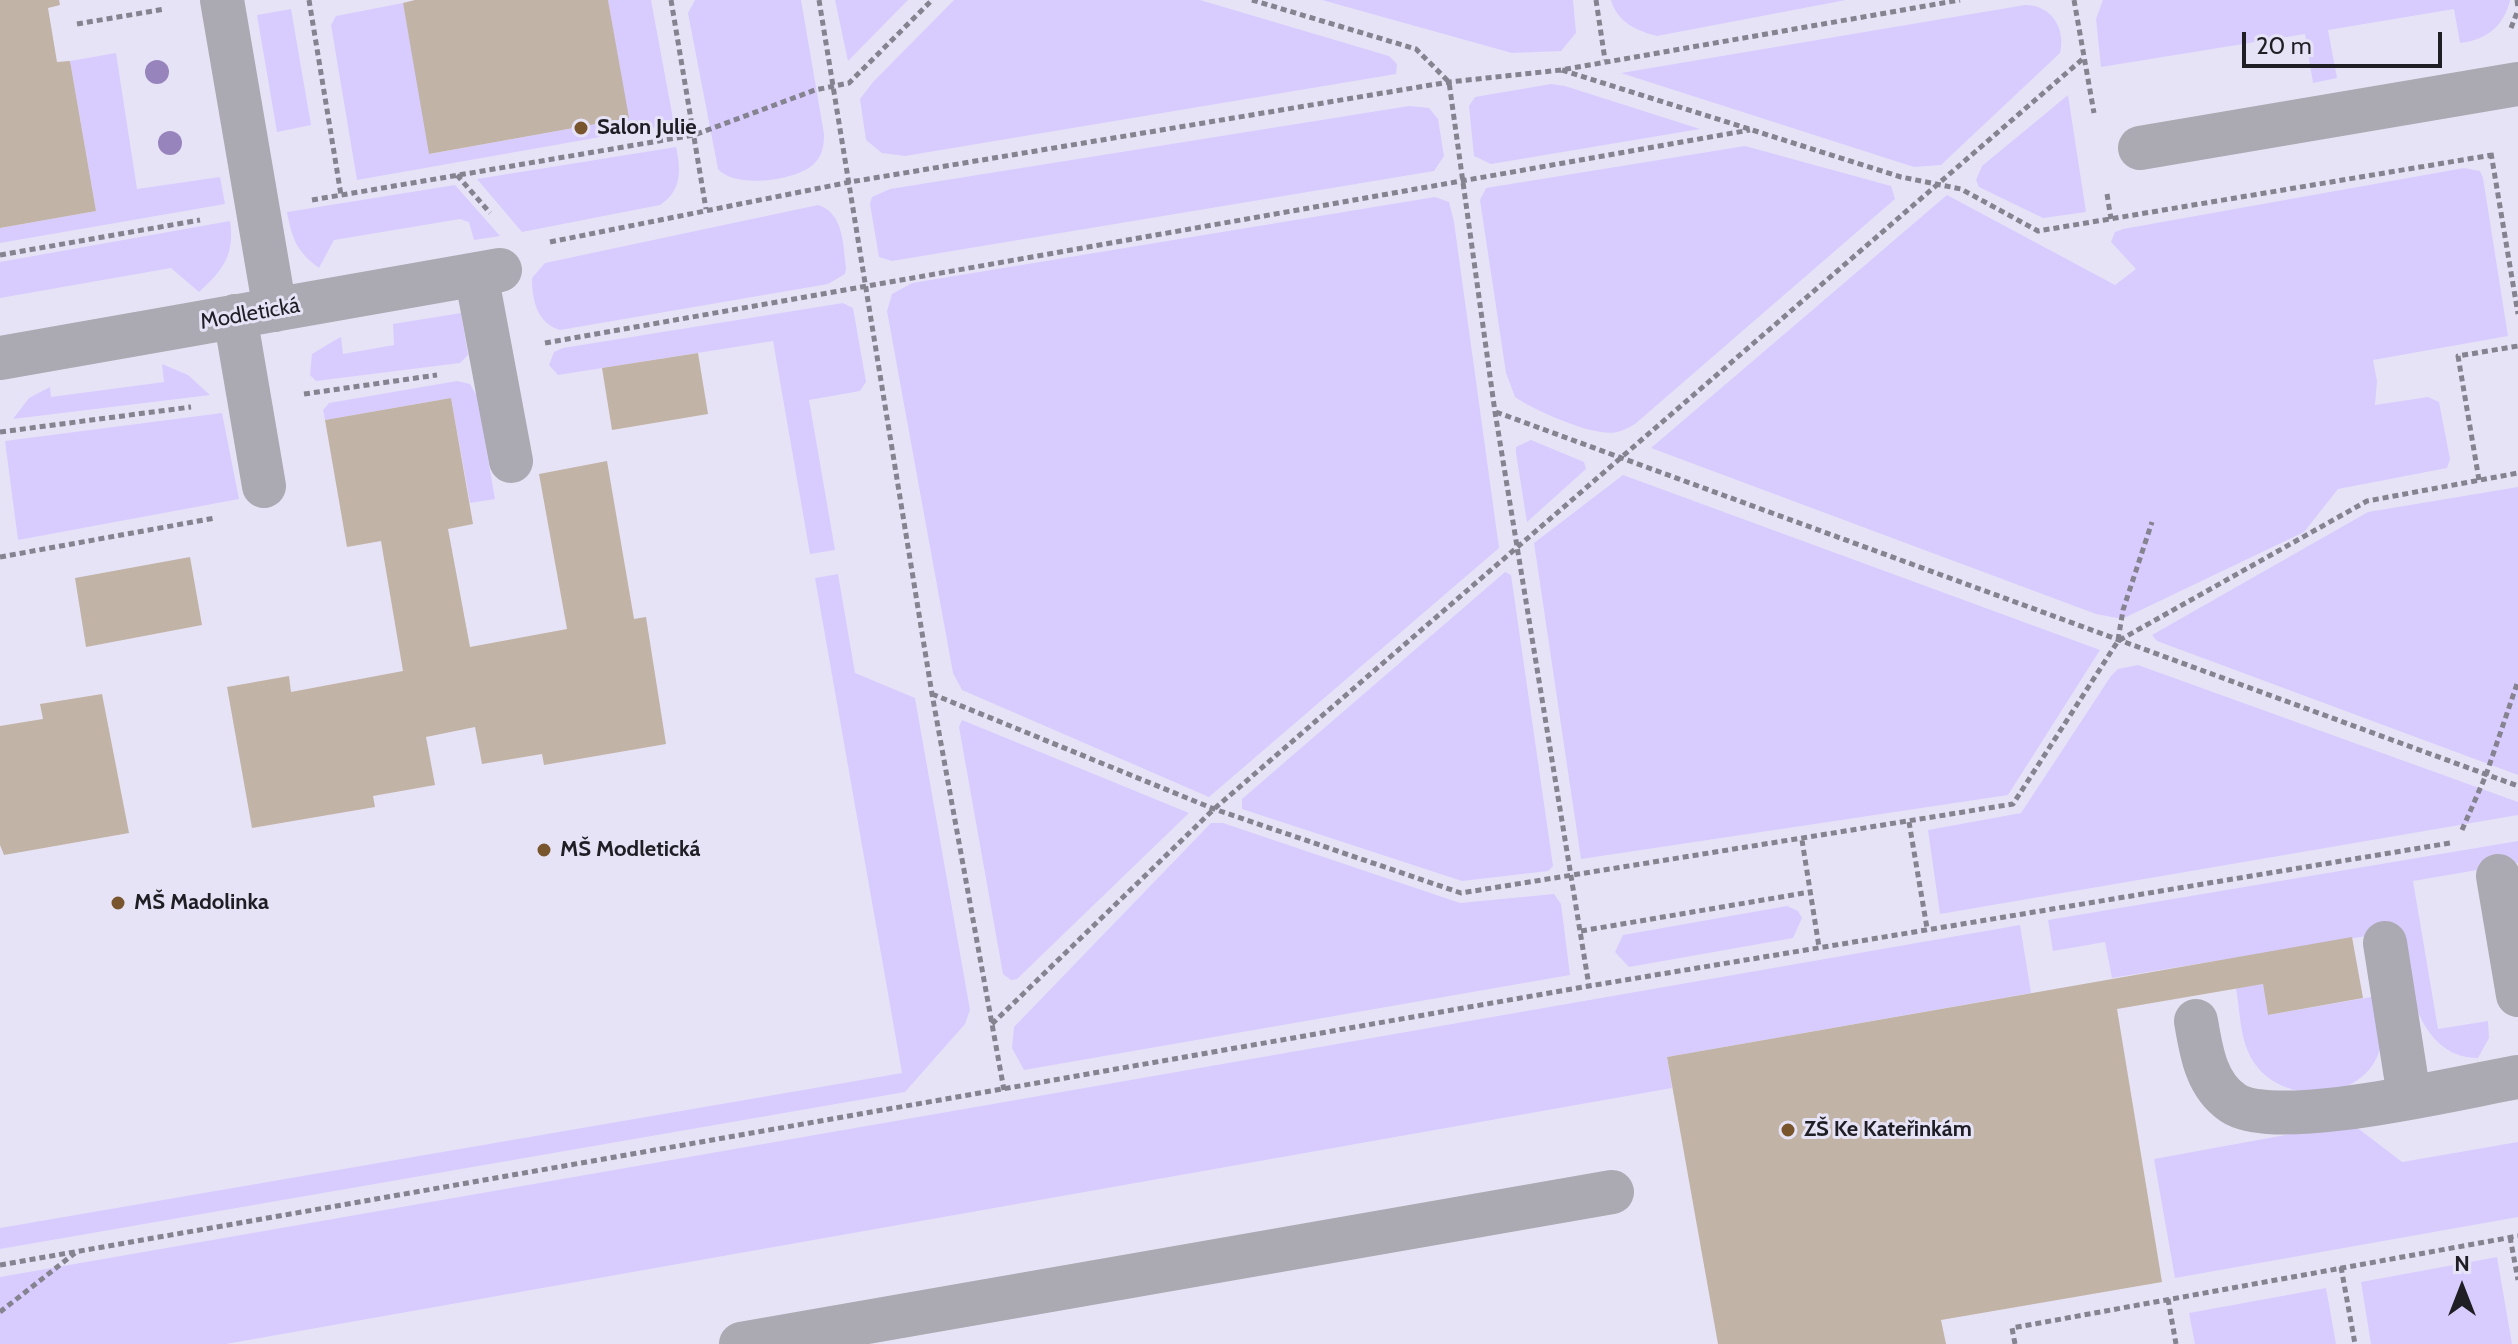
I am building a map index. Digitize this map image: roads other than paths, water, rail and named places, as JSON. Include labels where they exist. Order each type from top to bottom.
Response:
[{"type":"street","points":[[222,0],[257,210],[250,401],[264,486]]},
{"type":"street","points":[[2140,148],[2500,87]]},
{"type":"street","name":"Modletická","points":[[0,358],[488,272],[492,358],[511,461]]},
{"type":"street","points":[[2498,876],[2518,995]]},
{"type":"street","points":[[2385,943],[2409,1096]]},
{"type":"street","points":[[2196,1021],[2202,1057],[2215,1085],[2235,1104],[2254,1111],[2304,1114],[2518,1077]]},
{"type":"street","points":[[741,1344],[1612,1192]]},
{"type":"place","name":"Salon Julie","points":[[581,128]]},
{"type":"place","name":"MŠ Modletická","points":[[544,850]]},
{"type":"place","name":"MŠ Madolinka","points":[[118,903]]},
{"type":"place","name":"ZŠ Ke Kateřinkám","points":[[1788,1130]]}]
